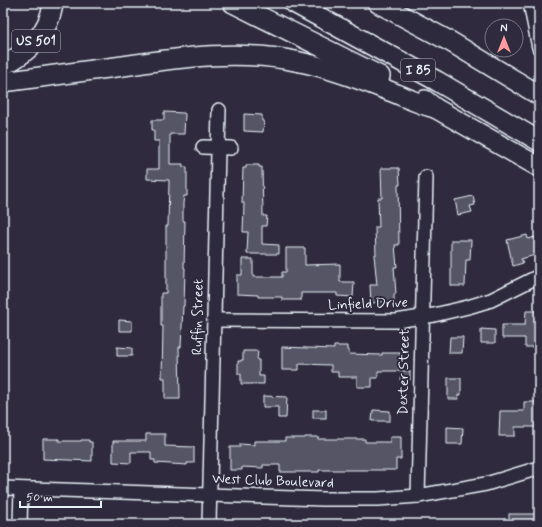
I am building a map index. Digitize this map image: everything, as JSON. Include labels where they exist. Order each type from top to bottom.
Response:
[{"type":"highway","name":"US 501","points":[[3,65],[21,55],[39,38],[48,20],[53,3]]},
{"type":"highway","points":[[233,3],[423,98],[435,108],[539,167]]},
{"type":"highway","name":"I 85","points":[[294,3],[437,81],[539,141]]},
{"type":"highway","points":[[378,3],[452,42],[539,95]]},
{"type":"highway","points":[[407,3],[452,42]]},
{"type":"highway","points":[[3,82],[186,57],[219,55],[274,57],[302,62],[341,73],[420,104],[435,108]]},
{"type":"street","points":[[530,3],[539,48]]},
{"type":"street","name":"Ruffin Street","points":[[209,524],[214,320],[224,148],[219,110]]},
{"type":"street","points":[[203,147],[224,148]]},
{"type":"street","name":"Dexter Street","points":[[418,496],[426,177]]},
{"type":"street","name":"Linfield Drive","points":[[214,320],[396,321],[468,307],[491,300],[539,276]]},
{"type":"street","name":"West Club Boulevard","points":[[3,488],[370,499],[418,496],[486,484],[539,468]]},
{"type":"street","points":[[20,524],[21,489]]},
{"type":"building","points":[[164,112],[185,114],[184,134],[170,134],[170,164],[183,164],[183,167],[187,167],[187,196],[184,196],[183,203],[183,221],[185,221],[185,268],[181,347],[179,347],[180,399],[165,399],[165,378],[162,378],[163,326],[161,326],[161,293],[166,293],[166,226],[168,226],[169,180],[147,179],[147,169],[159,169],[159,141],[154,141],[152,120],[164,120]]},
{"type":"building","points":[[244,114],[262,115],[262,121],[264,121],[263,132],[244,131]]},
{"type":"building","points":[[246,165],[259,165],[259,167],[262,167],[263,216],[267,216],[266,226],[262,226],[262,244],[279,245],[279,254],[247,254],[248,232],[243,232],[244,203],[242,203],[243,168],[246,168]]},
{"type":"building","points":[[381,168],[399,168],[399,245],[395,245],[397,267],[394,267],[396,294],[394,294],[394,301],[371,303],[370,285],[377,285],[374,255],[376,255],[375,227],[379,227],[378,198],[382,198]]},
{"type":"building","points":[[473,196],[475,205],[470,206],[472,212],[458,215],[455,200]]},
{"type":"building","points":[[527,235],[528,239],[539,236],[539,254],[521,259],[523,263],[513,266],[507,240]]},
{"type":"building","points":[[451,240],[471,240],[470,260],[466,260],[465,286],[451,286]]},
{"type":"building","points":[[286,248],[305,248],[305,265],[340,264],[340,282],[354,282],[353,297],[337,296],[337,293],[301,293],[301,300],[282,300],[282,297],[258,297],[258,295],[237,294],[237,275],[242,275],[242,259],[253,259],[253,277],[282,277],[282,272],[286,272]]},
{"type":"building","points":[[526,311],[536,311],[536,316],[539,316],[537,347],[525,347],[525,338],[502,338],[502,325],[525,325]]},
{"type":"building","points":[[119,320],[132,321],[132,331],[119,331]]},
{"type":"building","points":[[481,329],[495,330],[495,343],[481,343]]},
{"type":"building","points":[[450,337],[463,337],[462,353],[449,353]]},
{"type":"building","points":[[334,346],[347,346],[349,354],[382,355],[382,353],[400,353],[399,371],[378,371],[378,378],[372,378],[372,387],[357,387],[357,377],[338,377],[338,372],[331,372],[331,365],[299,364],[299,370],[282,370],[282,347],[334,349]]},
{"type":"building","points":[[117,347],[132,348],[132,356],[117,356]]},
{"type":"building","points":[[243,351],[258,351],[257,360],[259,360],[259,376],[264,376],[264,384],[241,384],[241,374],[238,374],[238,361],[243,360]]},
{"type":"building","points":[[401,371],[410,371],[410,380],[400,380]]},
{"type":"building","points":[[448,378],[461,378],[461,395],[458,395],[458,399],[448,399]]},
{"type":"building","points":[[263,396],[287,397],[286,418],[278,418],[278,407],[263,407]]},
{"type":"building","points":[[524,402],[538,402],[539,427],[515,427],[515,436],[499,436],[500,411],[524,411]]},
{"type":"building","points":[[313,410],[326,410],[326,418],[313,418]]},
{"type":"building","points":[[373,410],[390,411],[390,421],[372,421]]},
{"type":"building","points":[[447,427],[463,428],[462,444],[447,444]]},
{"type":"building","points":[[146,434],[165,434],[165,446],[194,447],[194,463],[187,463],[187,465],[155,463],[155,460],[151,460],[151,452],[131,452],[131,463],[113,462],[113,441],[146,441]]},
{"type":"building","points":[[318,437],[318,439],[365,439],[365,442],[390,442],[390,437],[401,437],[401,459],[396,459],[396,470],[319,470],[319,472],[280,472],[280,465],[263,465],[263,468],[242,467],[242,470],[230,470],[230,447],[240,447],[240,444],[254,445],[254,441],[285,441],[285,438]]},
{"type":"building","points":[[43,439],[59,439],[59,441],[89,440],[89,442],[92,442],[92,461],[43,459]]},
{"type":"building","points":[[509,514],[539,514],[539,524],[509,524]]}]
